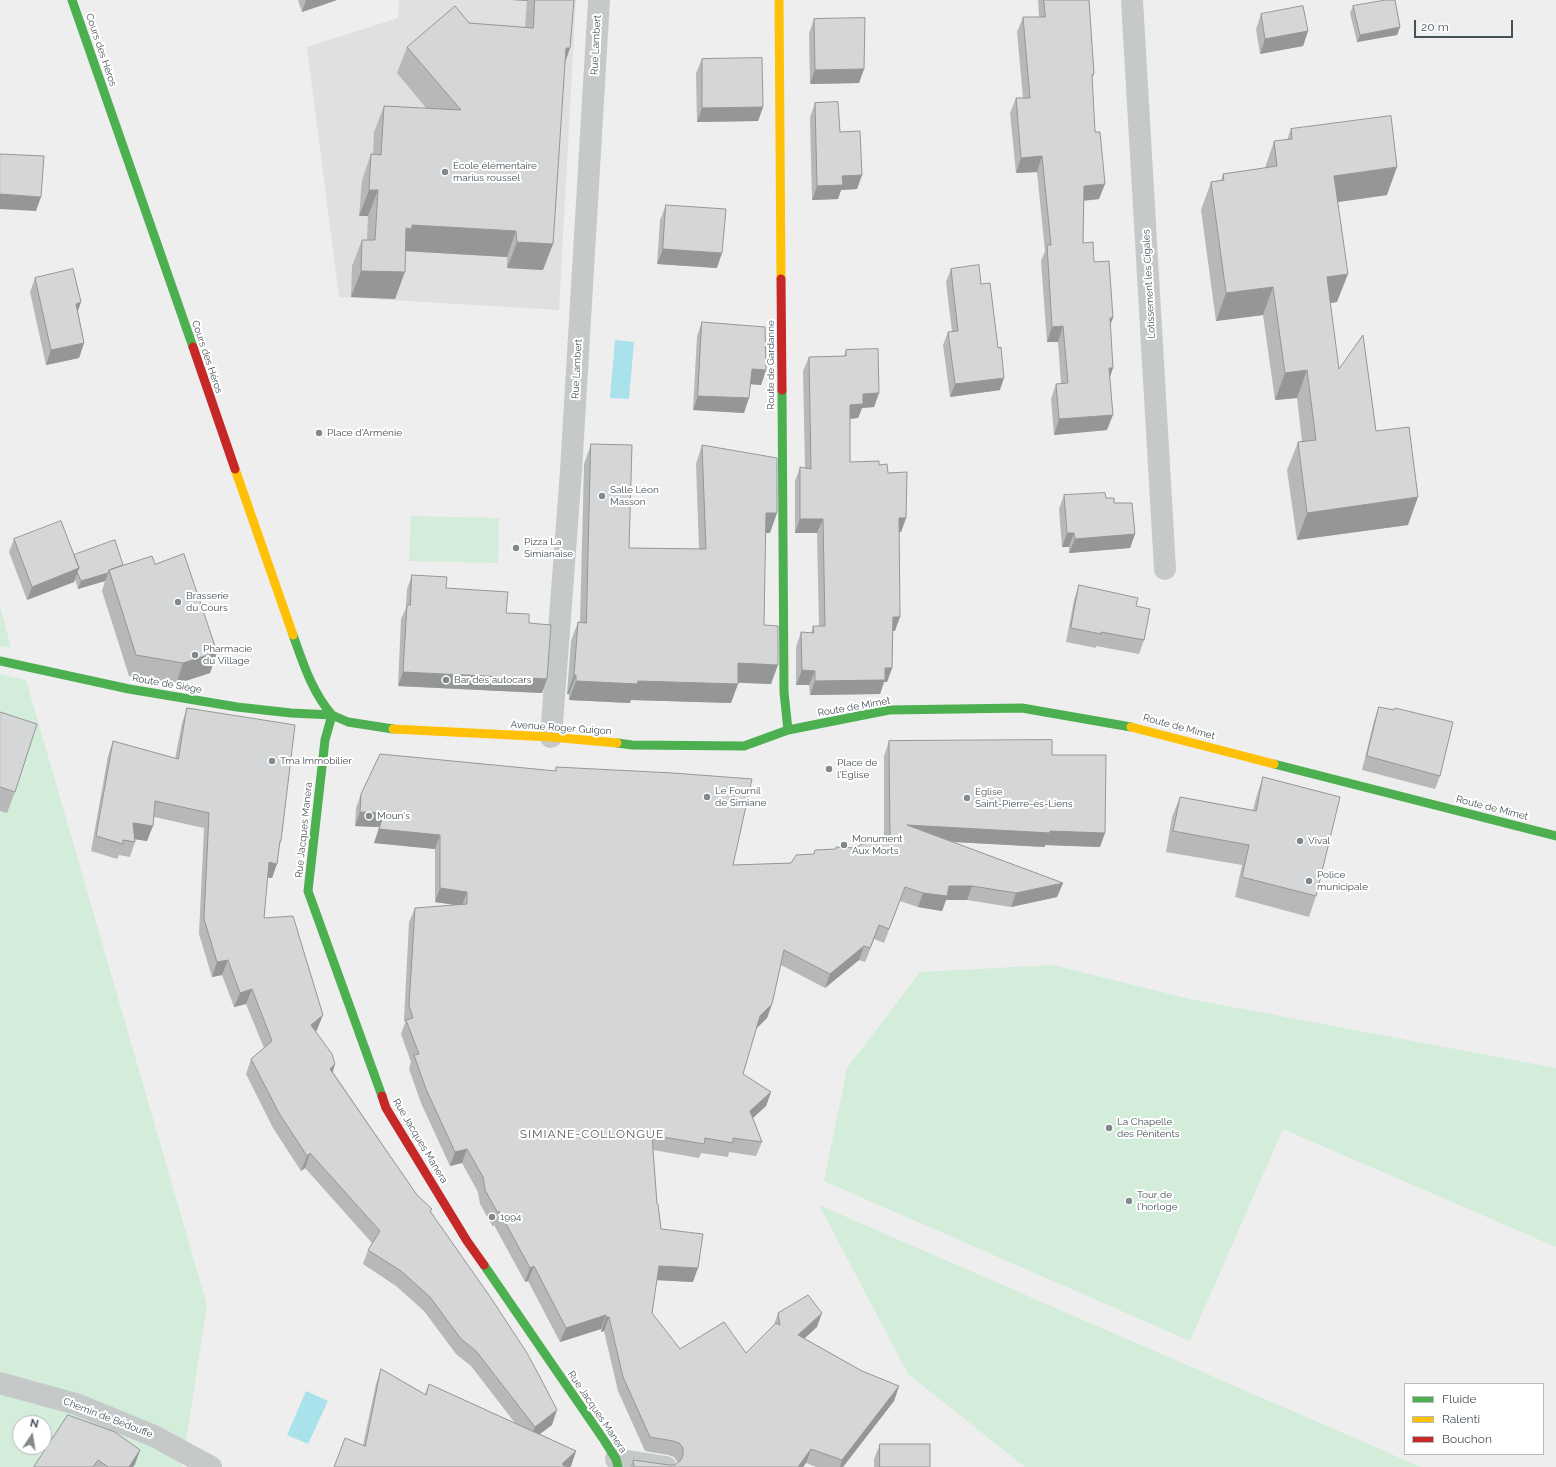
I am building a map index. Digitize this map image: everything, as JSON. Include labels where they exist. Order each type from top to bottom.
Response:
[{"type":"main road","name":"Cours des Héros","points":[[72,0],[306,672],[313,690],[321,704],[332,715]]},
{"type":"main road","name":"Route de Gardanne","points":[[779,0],[784,684],[788,730]]},
{"type":"main road","name":"Route de Siège","points":[[0,661],[129,689],[237,707],[291,713],[332,715]]},
{"type":"main road","name":"Route de Mimet","points":[[788,730],[889,710],[1022,708],[1139,728],[1191,743],[1556,836]]},
{"type":"main road","name":"Avenue Roger Guigon","points":[[332,715],[348,722],[387,729],[551,737],[632,745],[744,746],[788,730]]},
{"type":"main road","name":"Rue Jacques Manera","points":[[332,715],[325,740],[308,891],[386,1108],[467,1241],[617,1463]]},
{"type":"street","name":"Rue Lambert","points":[[551,737],[572,450],[598,0]]},
{"type":"street","name":"Lotissement les Cigales","points":[[1132,0],[1165,569]]},
{"type":"street","name":"Chemin de Bédouffe","points":[[0,1383],[76,1404],[154,1436],[211,1467]]},
{"type":"street","points":[[617,1463],[666,1467]]},
{"type":"shaded area","name":"École élémentaire marius roussel","points":[[399,0],[576,0],[559,310],[339,297],[307,47],[398,18]]},
{"type":"green space","points":[[411,516],[499,518],[498,563],[409,561]]},
{"type":"green space","points":[[0,606],[11,648],[0,646]]},
{"type":"green space","points":[[0,674],[26,680],[207,1305],[182,1467],[0,1467]]},
{"type":"green space","points":[[1053,965],[1190,999],[1556,1068],[1556,1247],[1283,1129],[1190,1341],[824,1181],[847,1068],[920,972]]},
{"type":"green space","points":[[819,1205],[1421,1467],[1025,1467],[908,1374]]},
{"type":"water","points":[[615,340],[634,342],[629,399],[610,398]]},
{"type":"water","points":[[306,1391],[328,1401],[308,1444],[287,1435]]},
{"type":"building","points":[[535,0],[574,0],[570,48],[566,48],[553,244],[517,242],[516,231],[412,225],[412,229],[406,228],[405,272],[361,271],[362,240],[375,240],[378,190],[369,190],[371,154],[381,155],[384,106],[461,110],[407,47],[455,6],[469,23],[533,28]]},
{"type":"building","points":[[1044,0],[1089,0],[1094,74],[1092,75],[1095,132],[1100,132],[1105,184],[1084,186],[1083,243],[1093,242],[1094,262],[1109,261],[1113,318],[1110,318],[1113,368],[1109,368],[1113,415],[1059,419],[1056,384],[1068,383],[1063,326],[1052,327],[1047,245],[1051,245],[1042,156],[1021,158],[1016,98],[1030,98],[1023,17],[1045,17]]},
{"type":"building","points":[[1386,0],[1395,0],[1400,27],[1360,35],[1353,6]]},
{"type":"building","points":[[1303,6],[1308,31],[1265,39],[1261,14]]},
{"type":"building","points":[[865,18],[864,69],[815,70],[814,19]]},
{"type":"building","points":[[762,58],[763,107],[702,108],[702,59]]},
{"type":"building","points":[[838,102],[840,132],[860,131],[862,175],[842,176],[843,185],[817,186],[815,103]]},
{"type":"building","points":[[1391,116],[1397,167],[1334,176],[1348,274],[1327,277],[1339,369],[1363,335],[1376,431],[1409,427],[1418,497],[1307,513],[1298,442],[1316,440],[1307,370],[1285,373],[1273,287],[1226,293],[1211,182],[1224,180],[1223,174],[1277,166],[1274,141],[1292,139],[1291,129]]},
{"type":"building","points":[[0,154],[44,156],[41,197],[0,194]]},
{"type":"building","points":[[666,205],[726,209],[722,253],[663,249]]},
{"type":"building","points":[[979,265],[981,284],[990,283],[998,348],[1001,347],[1004,378],[955,384],[948,332],[958,331],[951,269]]},
{"type":"building","points":[[73,269],[81,302],[76,304],[84,343],[51,350],[35,278]]},
{"type":"building","points":[[702,322],[765,327],[766,370],[752,369],[749,398],[698,396]]},
{"type":"building","points":[[878,349],[879,393],[863,394],[863,404],[850,405],[850,462],[879,461],[879,465],[887,464],[888,473],[907,472],[906,518],[899,518],[900,617],[893,617],[892,668],[885,668],[885,680],[815,681],[815,671],[802,670],[801,632],[814,633],[813,626],[825,626],[823,519],[800,519],[800,467],[811,469],[809,357],[846,356],[846,350]]},
{"type":"building","points":[[591,444],[632,445],[629,548],[706,549],[702,445],[777,458],[777,513],[766,513],[764,625],[778,626],[778,665],[738,663],[738,684],[638,681],[637,684],[576,681],[576,675],[574,675],[578,622],[586,623]]},
{"type":"building","points":[[1105,493],[1106,498],[1114,498],[1114,503],[1132,503],[1135,534],[1075,539],[1074,533],[1067,533],[1064,495]]},
{"type":"building","points":[[61,521],[79,568],[32,587],[14,539]]},
{"type":"building","points":[[115,540],[123,565],[109,570],[108,573],[81,581],[77,572],[79,568],[74,555]]},
{"type":"building","points":[[184,554],[217,652],[183,663],[136,655],[109,570],[152,556],[155,564]]},
{"type":"building","points":[[412,575],[447,577],[446,588],[508,592],[506,613],[529,614],[529,623],[551,625],[547,679],[403,672],[407,605],[410,605]]},
{"type":"building","points":[[1079,585],[1138,598],[1136,606],[1150,609],[1144,640],[1071,628]]},
{"type":"building","points":[[1379,707],[1394,710],[1395,708],[1453,722],[1440,776],[1367,756]]},
{"type":"building","points":[[187,708],[295,725],[281,841],[277,864],[269,862],[264,918],[293,916],[323,1015],[311,1025],[332,1054],[335,1064],[330,1069],[417,1195],[432,1209],[430,1211],[491,1298],[527,1353],[541,1379],[557,1410],[535,1427],[476,1351],[461,1339],[430,1297],[401,1271],[368,1250],[380,1231],[310,1153],[307,1156],[279,1113],[251,1059],[272,1041],[252,989],[240,993],[228,960],[217,962],[204,919],[209,813],[155,801],[153,826],[133,823],[135,842],[123,840],[123,844],[96,836],[113,741],[178,759]]},
{"type":"building","points":[[0,712],[37,724],[15,792],[0,787]]},
{"type":"building","points":[[1052,740],[1052,755],[1106,755],[1105,833],[1050,831],[1050,833],[907,825],[1063,883],[1016,893],[972,886],[949,886],[947,896],[923,893],[905,887],[889,929],[879,925],[870,948],[864,946],[830,974],[784,950],[772,1004],[760,1016],[743,1074],[771,1092],[750,1111],[762,1142],[733,1138],[733,1143],[705,1138],[704,1144],[652,1135],[657,1204],[661,1229],[703,1234],[698,1268],[659,1266],[652,1313],[680,1349],[724,1322],[746,1353],[776,1323],[780,1325],[778,1313],[808,1295],[822,1313],[798,1335],[862,1371],[899,1386],[842,1460],[811,1449],[798,1467],[634,1467],[633,1460],[675,1465],[681,1460],[683,1448],[679,1443],[673,1441],[650,1437],[623,1377],[609,1317],[606,1317],[606,1315],[566,1328],[534,1266],[530,1268],[499,1211],[498,1213],[485,1190],[483,1177],[467,1149],[455,1152],[426,1089],[414,1055],[419,1054],[406,1020],[413,1018],[409,1005],[415,908],[467,904],[467,892],[440,888],[440,835],[379,829],[384,813],[360,812],[361,794],[380,754],[556,771],[556,767],[752,779],[733,865],[791,863],[796,855],[814,854],[815,850],[836,849],[836,847],[855,848],[862,844],[890,841],[889,741]]},
{"type":"building","points":[[1263,777],[1340,797],[1316,896],[1242,877],[1249,845],[1173,831],[1180,797],[1256,811]]},
{"type":"building","points":[[381,1369],[426,1395],[429,1384],[576,1451],[562,1464],[566,1467],[334,1467],[345,1438],[365,1446]]},
{"type":"building","points":[[68,1415],[115,1432],[140,1450],[129,1467],[108,1467],[98,1460],[93,1467],[34,1467],[42,1455],[52,1455],[52,1439]]},
{"type":"building","points":[[880,1444],[930,1444],[930,1467],[880,1467]]},
{"type":"traffic: fast","points":[[72,0],[193,347]]},
{"type":"traffic: fast","points":[[782,390],[784,692],[788,730]]},
{"type":"traffic: fast","points":[[293,635],[304,667],[319,697],[332,715]]},
{"type":"traffic: fast","points":[[0,661],[129,689],[237,707],[291,713],[332,715],[348,722],[393,729]]},
{"type":"traffic: fast","points":[[617,743],[632,745],[744,746],[788,730],[889,710],[1022,708],[1131,727]]},
{"type":"traffic: fast","points":[[332,715],[325,740],[308,891],[382,1096]]},
{"type":"traffic: fast","points":[[1274,764],[1556,836]]},
{"type":"traffic: fast","points":[[484,1265],[604,1440],[616,1459],[618,1467]]},
{"type":"traffic: slow","points":[[779,0],[781,279]]},
{"type":"traffic: slow","points":[[235,469],[293,635]]},
{"type":"traffic: slow","points":[[1131,727],[1274,764]]},
{"type":"traffic: slow","points":[[393,729],[551,737],[617,743]]},
{"type":"traffic: jam","points":[[781,279],[782,390]]},
{"type":"traffic: jam","points":[[193,347],[235,469]]},
{"type":"traffic: jam","points":[[382,1096],[386,1108],[467,1241],[484,1265]]},
{"type":"place","name":"École élémentaire marius roussel","points":[[445,172]]},
{"type":"place","name":"Place d'Arménie","points":[[319,433]]},
{"type":"place","name":"Salle Léon Masson","points":[[602,496]]},
{"type":"place","name":"Pizza La Simianaise","points":[[516,548]]},
{"type":"place","name":"Brasserie du Cours","points":[[178,602]]},
{"type":"place","name":"Pharmacie du Village","points":[[195,655]]},
{"type":"place","name":"Bar des autocars","points":[[446,680]]},
{"type":"place","name":"Tma Immobilier","points":[[272,761]]},
{"type":"place","name":"Place de l'Église","points":[[829,769]]},
{"type":"place","name":"Le Fournil de Simiane","points":[[707,797]]},
{"type":"place","name":"Église Saint-Pierre-ès-Liens","points":[[967,798]]},
{"type":"place","name":"Moun's","points":[[369,816]]},
{"type":"place","name":"Vival","points":[[1300,841]]},
{"type":"place","name":"Monument Aux Morts","points":[[844,845]]},
{"type":"place","name":"Police municipale","points":[[1309,881]]},
{"type":"place","name":"La Chapelle des Pénitents","points":[[1109,1128]]},
{"type":"place","name":"Tour de l'horloge","points":[[1129,1201]]},
{"type":"place","name":"1994","points":[[492,1217]]},
{"type":"district","name":"SIMIANE-COLLONGUE","points":[[592,1134]]}]
